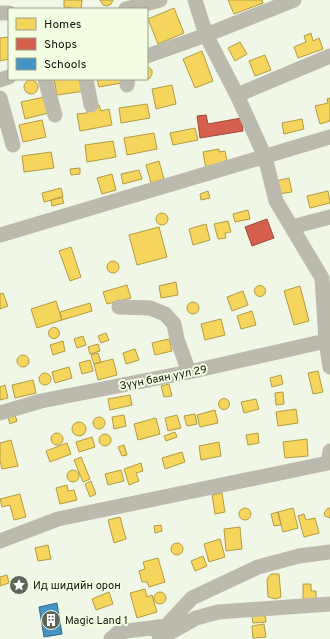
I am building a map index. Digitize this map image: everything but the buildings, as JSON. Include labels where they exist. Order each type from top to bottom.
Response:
[{"type":"street","points":[[130,8],[160,0]]},
{"type":"street","points":[[196,0],[206,35],[237,95],[265,157],[276,201],[326,277],[330,367]]},
{"type":"street","points":[[148,56],[206,35],[294,0]]},
{"type":"street","points":[[237,95],[330,56]]},
{"type":"street","points":[[45,80],[55,115]]},
{"type":"street","points":[[86,80],[91,105]]},
{"type":"street","points":[[0,98],[13,145]]},
{"type":"street","points":[[0,235],[330,137]]},
{"type":"street","points":[[292,227],[330,217]]},
{"type":"street","points":[[119,307],[150,308],[165,314],[174,324],[177,339],[189,372]]},
{"type":"street","name":"Зүүн баян уул 29","points":[[0,413],[41,401],[189,372],[328,340]]},
{"type":"street","points":[[0,541],[58,519],[329,459]]},
{"type":"street","points":[[111,639],[119,632],[166,626],[192,598],[258,567],[299,556],[330,552]]},
{"type":"street","points":[[131,639],[141,636],[166,635],[196,618],[218,612],[330,604]]},
{"type":"place","name":"Ид шидийн орон","points":[[19,585]]},
{"type":"place","name":"Magic Land 1","points":[[51,620]]}]
